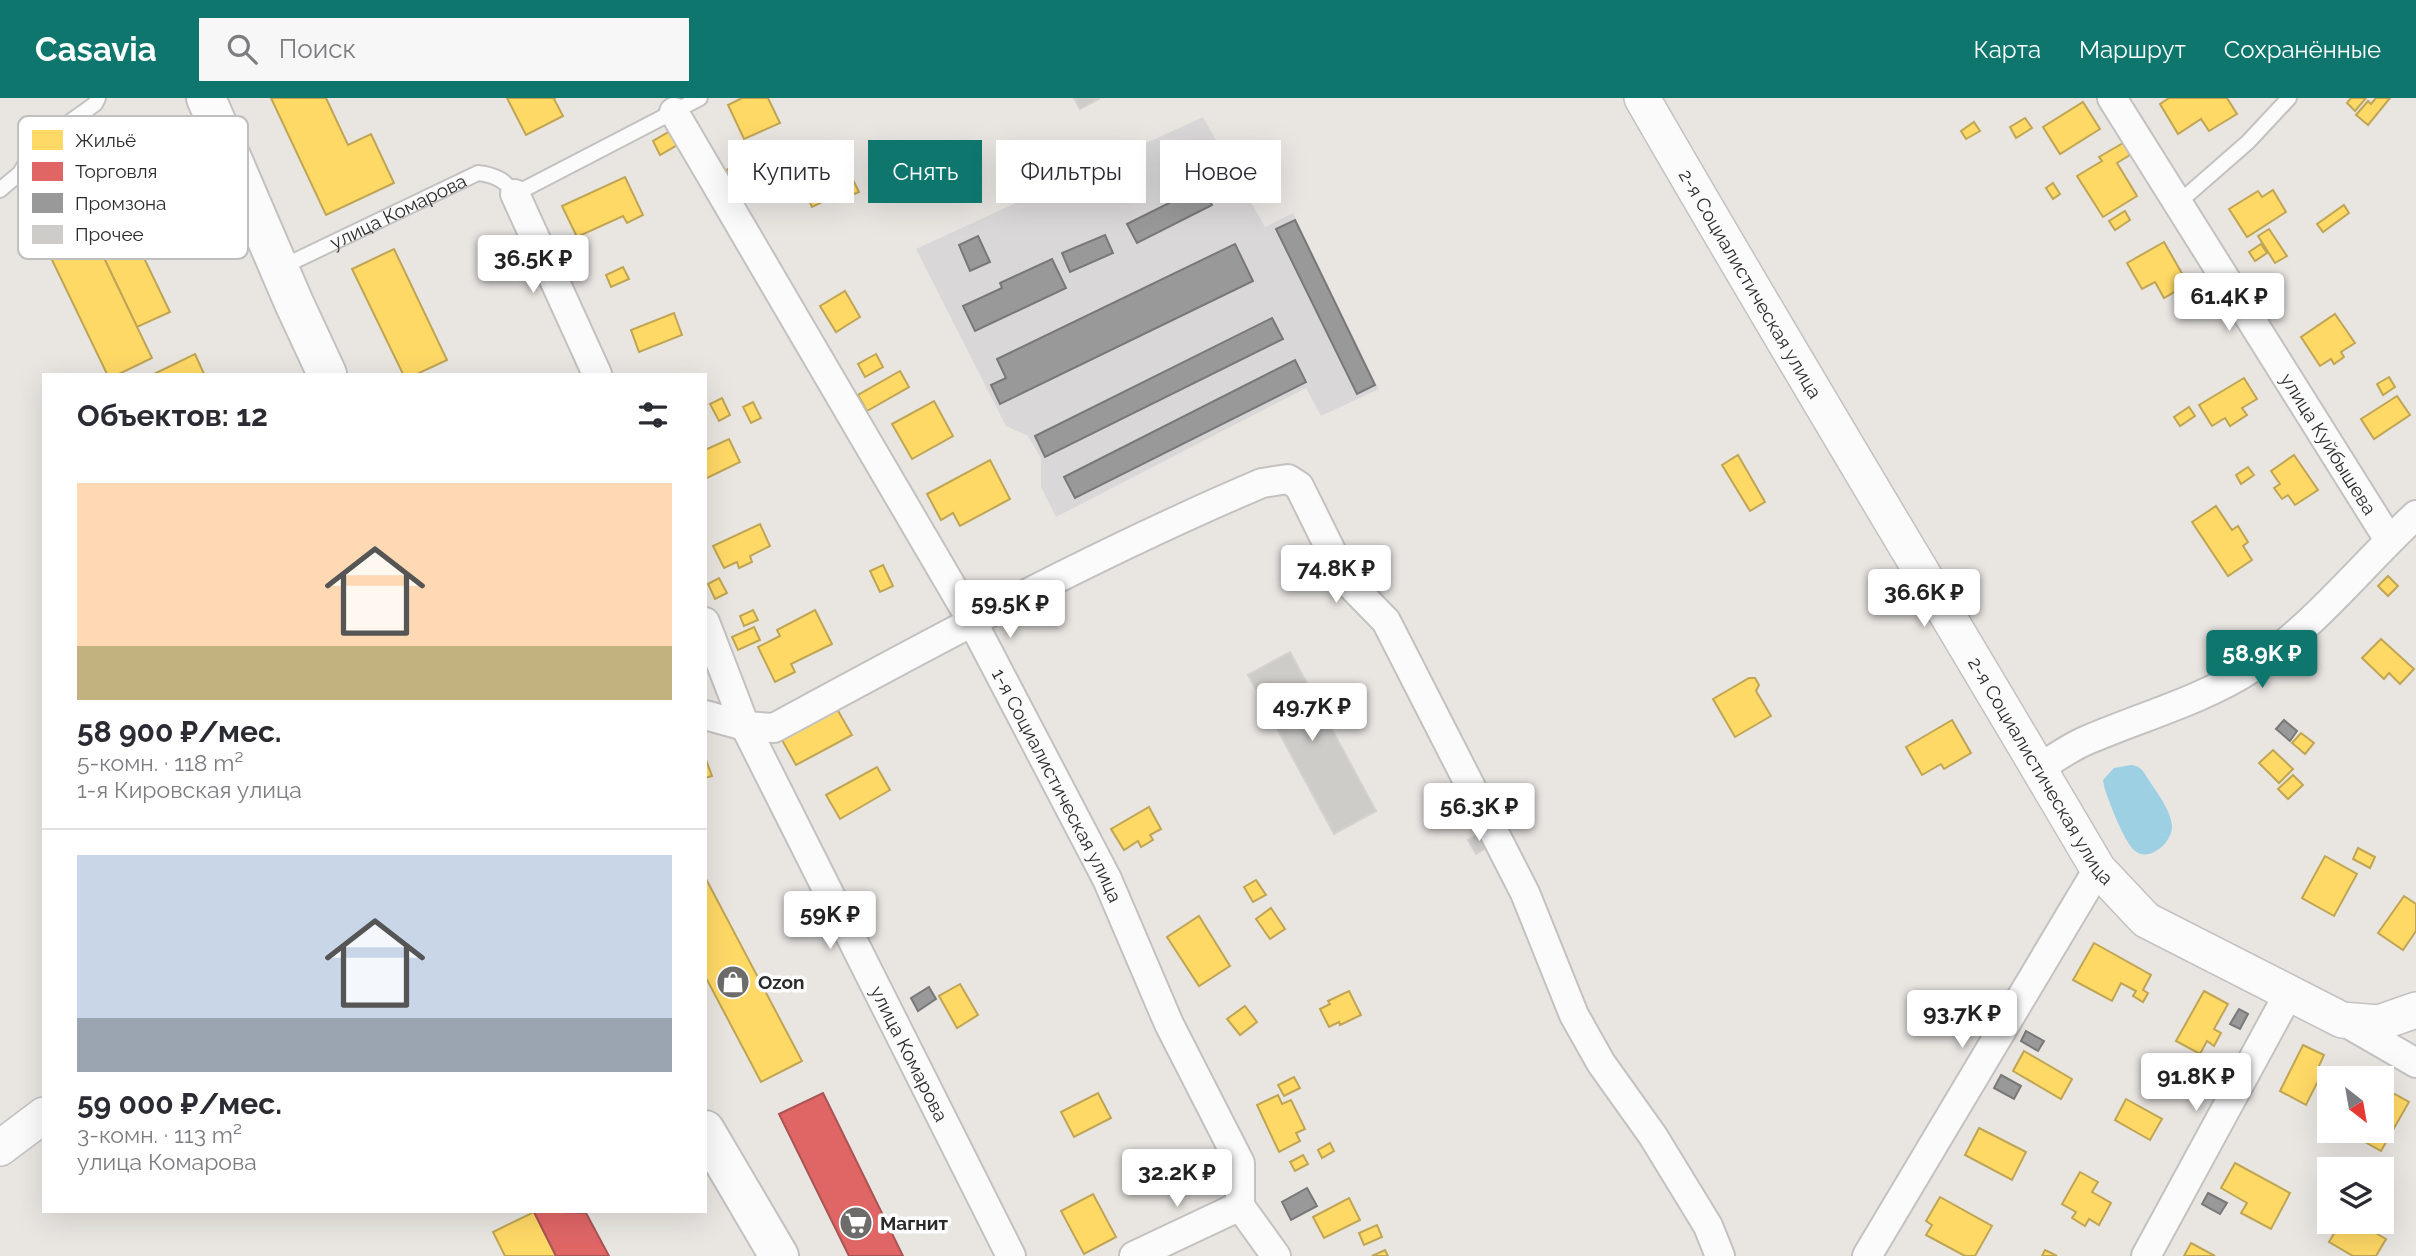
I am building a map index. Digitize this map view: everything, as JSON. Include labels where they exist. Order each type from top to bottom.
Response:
[{"type":"main road","points":[[206,98],[214,116]]},
{"type":"main road","points":[[248,196],[327,373]]},
{"type":"main road","points":[[707,1133],[779,1256]]},
{"type":"street","name":"2-я Социалистическая улица","points":[[1642,98],[1752,289],[1883,504],[2098,869],[2146,920],[2342,1020]]},
{"type":"street","name":"улица Куйбышева","points":[[2112,98],[2389,540]]},
{"type":"street","name":"1-я Социалистическая улица","points":[[674,112],[972,621],[1107,879],[1169,1024],[1240,1163],[1241,1206]]},
{"type":"street","name":"улица Комарова","points":[[515,194],[597,373]]},
{"type":"street","points":[[707,716],[745,726],[774,728],[972,621],[1093,561],[1262,483],[1288,479],[1299,486],[1345,579],[1386,621],[1525,893],[1574,1016],[1601,1063],[1667,1159],[1707,1226],[1720,1256]]},
{"type":"street","points":[[2039,768],[2082,742],[2216,688],[2252,668],[2321,613],[2416,514]]},
{"type":"street","name":"улица Комарова","points":[[707,627],[745,726],[1011,1256]]},
{"type":"street","points":[[1867,1256],[2098,869]]},
{"type":"street","points":[[2146,1256],[2289,993]]},
{"type":"street","points":[[2342,1020],[2379,1023],[2411,1014],[2416,1010]]},
{"type":"street","points":[[2342,1020],[2416,1063]]},
{"type":"street","points":[[0,1148],[42,1116]]},
{"type":"street","points":[[1134,1256],[1241,1206],[1276,1256]]},
{"type":"lane","points":[[79,116],[96,104],[98,98]]},
{"type":"lane","points":[[515,194],[701,98]]},
{"type":"lane","points":[[2177,204],[2248,142],[2289,98]]},
{"type":"lane","name":"улица Комарова","points":[[279,268],[478,173],[494,175],[507,183],[515,194]]},
{"type":"lane","points":[[0,190],[18,175]]},
{"type":"shaded area","points":[[1203,117],[1216,140],[1160,140],[1160,203],[1251,203],[1265,227],[1293,213],[1379,389],[1321,416],[1306,388],[1056,517],[1041,487],[1041,458],[1028,436],[1006,426],[916,249],[1016,203],[1146,203],[1146,143]]},
{"type":"water","points":[[2131,765],[2140,768],[2144,773],[2164,803],[2171,820],[2168,838],[2152,853],[2140,854],[2134,850],[2126,838],[2104,786],[2103,780],[2114,768]]},
{"type":"building: Жильё","points":[[271,98],[326,98],[348,145],[371,134],[394,183],[326,215]]},
{"type":"building: Жильё","points":[[507,98],[555,98],[563,116],[526,135]]},
{"type":"building: Жильё","points":[[742,98],[768,98],[780,123],[744,139],[728,105]]},
{"type":"building: Жильё","points":[[2169,98],[2227,98],[2237,114],[2209,131],[2201,119],[2178,134],[2160,104]]},
{"type":"building: Жильё","points":[[2351,98],[2366,98],[2355,111],[2347,103]]},
{"type":"building: Жильё","points":[[2376,98],[2390,98],[2368,125],[2356,115],[2368,101],[2371,104]]},
{"type":"building: Жильё","points":[[2083,102],[2100,129],[2060,154],[2043,127]]},
{"type":"building: Жильё","points":[[2025,118],[2032,128],[2016,138],[2010,127]]},
{"type":"building: Жильё","points":[[1974,122],[1980,131],[1966,139],[1961,131]]},
{"type":"building: Жильё","points":[[672,130],[679,144],[660,155],[653,141]]},
{"type":"building: Жильё","points":[[2123,143],[2130,155],[2117,163],[2137,196],[2103,217],[2077,176],[2102,161],[2099,157]]},
{"type":"building: Жильё","points":[[625,177],[643,215],[627,223],[623,216],[577,237],[562,206]]},
{"type":"building: Жильё","points":[[2053,183],[2060,194],[2053,199],[2046,188]]},
{"type":"building: Жильё","points":[[2273,190],[2286,212],[2247,237],[2229,209],[2258,191],[2262,197]]},
{"type":"building: Жильё","points":[[2344,205],[2349,213],[2323,232],[2317,224]]},
{"type":"building: Жильё","points":[[2125,211],[2130,220],[2115,230],[2109,221]]},
{"type":"building: Жильё","points":[[2269,229],[2287,256],[2275,263],[2258,236]]},
{"type":"building: Жильё","points":[[2164,242],[2188,284],[2164,298],[2155,282],[2142,289],[2127,263]]},
{"type":"building: Жильё","points":[[2261,244],[2267,253],[2255,261],[2249,252]]},
{"type":"building: Жильё","points":[[394,249],[447,360],[419,373],[403,373],[352,269]]},
{"type":"building: Жильё","points":[[52,259],[105,259],[152,358],[121,373],[107,373]]},
{"type":"building: Жильё","points":[[104,259],[144,259],[170,312],[137,327]]},
{"type":"building: Жильё","points":[[623,267],[629,279],[611,287],[606,275]]},
{"type":"building: Жильё","points":[[845,291],[860,317],[836,332],[820,306]]},
{"type":"building: Жильё","points":[[674,313],[682,335],[639,352],[631,330]]},
{"type":"building: Жильё","points":[[2335,314],[2355,343],[2341,352],[2344,357],[2334,364],[2331,359],[2320,366],[2301,337]]},
{"type":"building: Жильё","points":[[195,354],[204,373],[156,373]]},
{"type":"building: Жильё","points":[[876,354],[883,367],[865,377],[858,364]]},
{"type":"building: Жильё","points":[[900,371],[909,387],[867,411],[858,395]]},
{"type":"building: Жильё","points":[[2389,377],[2395,387],[2383,395],[2377,384]]},
{"type":"building: Жильё","points":[[2244,378],[2257,399],[2242,408],[2247,415],[2230,426],[2225,418],[2212,426],[2199,405]]},
{"type":"building: Жильё","points":[[2397,396],[2410,415],[2374,439],[2361,419]]},
{"type":"building: Жильё","points":[[722,398],[730,415],[719,421],[710,404]]},
{"type":"building: Жильё","points":[[934,401],[953,436],[912,459],[892,424]]},
{"type":"building: Жильё","points":[[753,402],[761,418],[751,423],[743,407]]},
{"type":"building: Жильё","points":[[2189,407],[2195,416],[2180,426],[2174,417]]},
{"type":"building: Жильё","points":[[729,439],[740,462],[707,478],[707,449]]},
{"type":"building: Жильё","points":[[1738,455],[1765,502],[1750,511],[1722,465]]},
{"type":"building: Жильё","points":[[2294,455],[2318,490],[2295,505],[2288,495],[2282,499],[2274,488],[2280,484],[2271,471]]},
{"type":"building: Жильё","points":[[990,460],[1010,499],[960,526],[953,513],[941,520],[927,494]]},
{"type":"building: Жильё","points":[[2248,467],[2254,475],[2241,484],[2236,475]]},
{"type":"building: Жильё","points":[[2216,506],[2232,530],[2238,526],[2248,542],[2243,546],[2252,560],[2228,576],[2192,522]]},
{"type":"building: Жильё","points":[[760,524],[770,546],[750,556],[752,562],[739,568],[737,562],[724,568],[713,546]]},
{"type":"building: Жильё","points":[[883,565],[893,586],[880,592],[870,571]]},
{"type":"building: Жильё","points":[[2388,576],[2398,586],[2388,596],[2378,586]]},
{"type":"building: Жильё","points":[[719,578],[727,593],[715,599],[708,584]]},
{"type":"building: Жильё","points":[[753,610],[758,620],[744,626],[740,616]]},
{"type":"building: Жильё","points":[[815,610],[832,644],[791,664],[795,672],[775,682],[758,647],[780,636],[777,630]]},
{"type":"building: Жильё","points":[[754,627],[760,640],[738,650],[732,637]]},
{"type":"building: Жильё","points":[[2381,639],[2414,669],[2400,684],[2389,673],[2384,679],[2362,658]]},
{"type":"building: Жильё","points":[[1749,678],[1755,678],[1759,685],[1756,691],[1771,716],[1735,737],[1713,699]]},
{"type":"building: Жильё","points":[[837,709],[852,735],[796,765],[782,740]]},
{"type":"building: Жильё","points":[[1952,720],[1971,753],[1944,769],[1941,764],[1922,775],[1906,747]]},
{"type":"building: Жильё","points":[[2301,733],[2314,743],[2305,754],[2292,743]]},
{"type":"building: Жильё","points":[[2273,750],[2293,769],[2279,783],[2259,763]]},
{"type":"building: Жильё","points":[[707,762],[712,776],[707,777]]},
{"type":"building: Жильё","points":[[877,767],[890,790],[840,819],[826,795]]},
{"type":"building: Жильё","points":[[2293,775],[2303,785],[2288,799],[2278,789]]},
{"type":"building: Жильё","points":[[1149,807],[1161,829],[1150,835],[1153,840],[1141,847],[1138,841],[1124,850],[1111,829]]},
{"type":"building: Жильё","points":[[2358,848],[2375,857],[2370,868],[2353,859]]},
{"type":"building: Жильё","points":[[2325,856],[2357,874],[2334,916],[2302,898]]},
{"type":"building: Жильё","points":[[1256,880],[1266,895],[1253,902],[1244,887]]},
{"type":"building: Жильё","points":[[707,881],[802,1061],[761,1082],[707,980]]},
{"type":"building: Жильё","points":[[2404,896],[2416,904],[2416,931],[2403,950],[2378,933]]},
{"type":"building: Жильё","points":[[1271,908],[1285,929],[1270,939],[1256,919]]},
{"type":"building: Жильё","points":[[1199,916],[1230,966],[1199,986],[1167,937]]},
{"type":"building: Жильё","points":[[2094,943],[2151,975],[2143,990],[2148,993],[2143,1002],[2133,996],[2136,991],[2121,983],[2112,1001],[2073,980]]},
{"type":"building: Жильё","points":[[960,984],[978,1015],[957,1028],[939,996]]},
{"type":"building: Жильё","points":[[1349,991],[1361,1015],[1329,1027],[1320,1009],[1330,1004],[1328,1001]]},
{"type":"building: Жильё","points":[[2204,991],[2228,1004],[2214,1029],[2221,1033],[2214,1046],[2207,1041],[2200,1054],[2176,1041]]},
{"type":"building: Жильё","points":[[1245,1006],[1257,1022],[1240,1035],[1227,1019]]},
{"type":"building: Жильё","points":[[2303,1045],[2324,1055],[2317,1066],[2317,1083],[2306,1105],[2280,1091]]},
{"type":"building: Жильё","points":[[2024,1051],[2072,1079],[2061,1099],[2013,1071]]},
{"type":"building: Жильё","points":[[1294,1077],[1300,1088],[1284,1096],[1278,1085]]},
{"type":"building: Жильё","points":[[1098,1093],[1111,1118],[1074,1137],[1061,1112]]},
{"type":"building: Жильё","points":[[2394,1094],[2409,1102],[2394,1128]]},
{"type":"building: Жильё","points":[[1278,1095],[1282,1104],[1291,1100],[1305,1129],[1296,1133],[1300,1141],[1279,1152],[1257,1105]]},
{"type":"building: Жильё","points":[[2126,1099],[2162,1119],[2150,1140],[2115,1120]]},
{"type":"building: Жильё","points":[[1979,1128],[2026,1152],[2012,1180],[1965,1155]]},
{"type":"building: Жильё","points":[[1330,1143],[1334,1151],[1322,1158],[1318,1150]]},
{"type":"building: Жильё","points":[[2367,1143],[2386,1143],[2381,1151]]},
{"type":"building: Жильё","points":[[1303,1155],[1308,1164],[1295,1171],[1290,1162]]},
{"type":"building: Жильё","points":[[2235,1163],[2290,1193],[2271,1229],[2241,1213],[2247,1203],[2221,1188]]},
{"type":"building: Жильё","points":[[2080,1172],[2098,1182],[2092,1192],[2111,1203],[2099,1225],[2089,1219],[2085,1226],[2072,1218],[2076,1212],[2062,1204]]},
{"type":"building: Жильё","points":[[1093,1194],[1116,1237],[1084,1254],[1061,1211]]},
{"type":"building: Жильё","points":[[1940,1197],[1992,1226],[1975,1256],[1965,1256],[1926,1235],[1932,1225],[1926,1221]]},
{"type":"building: Жильё","points":[[1349,1198],[1360,1220],[1324,1238],[1313,1217]]},
{"type":"building: Жильё","points":[[534,1213],[556,1256],[505,1256],[493,1232]]},
{"type":"building: Жильё","points":[[1377,1225],[1382,1237],[1364,1245],[1359,1233]]},
{"type":"building: Жильё","points":[[2334,1234],[2377,1234],[2386,1239],[2376,1256],[2353,1256],[2329,1242]]},
{"type":"building: Жильё","points":[[2191,1243],[2215,1256],[2184,1256]]},
{"type":"building: Жильё","points":[[1385,1250],[1388,1256],[1372,1256]]},
{"type":"building: Жильё","points":[[2045,1250],[2057,1256],[2042,1256]]},
{"type":"building: Торговля","points":[[823,1093],[903,1256],[849,1256],[779,1114]]},
{"type":"building: Торговля","points":[[534,1213],[586,1213],[609,1256],[556,1256]]},
{"type":"building: Промзона","points":[[1169,203],[1212,205],[1137,243],[1127,224]]},
{"type":"building: Промзона","points":[[1295,220],[1375,385],[1357,394],[1276,229]]},
{"type":"building: Промзона","points":[[1105,235],[1113,253],[1070,272],[1062,253]]},
{"type":"building: Промзона","points":[[978,236],[990,262],[970,271],[959,245]]},
{"type":"building: Промзона","points":[[1235,244],[1253,281],[1000,404],[991,385],[1006,378],[997,359]]},
{"type":"building: Промзона","points":[[1052,259],[1066,288],[975,331],[963,306],[1002,288],[1000,283]]},
{"type":"building: Промзона","points":[[1272,318],[1283,339],[1045,457],[1035,436]]},
{"type":"building: Промзона","points":[[1295,360],[1306,382],[1075,498],[1064,477]]},
{"type":"building: Промзона","points":[[2284,720],[2297,731],[2290,741],[2276,729]]},
{"type":"building: Промзона","points":[[929,987],[936,999],[918,1011],[911,998]]},
{"type":"building: Промзона","points":[[2239,1009],[2248,1014],[2240,1029],[2230,1024]]},
{"type":"building: Промзона","points":[[2026,1031],[2044,1041],[2038,1051],[2021,1041]]},
{"type":"building: Промзона","points":[[2001,1075],[2021,1086],[2014,1099],[1994,1088]]},
{"type":"building: Промзона","points":[[1307,1188],[1317,1206],[1291,1220],[1282,1202]]},
{"type":"building: Промзона","points":[[2208,1193],[2227,1203],[2220,1214],[2202,1204]]},
{"type":"building: Прочее","points":[[1074,98],[1100,98],[1080,109]]},
{"type":"building: Прочее","points":[[1290,652],[1376,811],[1334,834],[1248,675]]},
{"type":"building: Прочее","points":[[1482,832],[1490,846],[1476,854],[1468,840]]},
{"type":"place","name":"Ozon","points":[[733,982]]},
{"type":"place","name":"Магнит","points":[[856,1223]]}]
